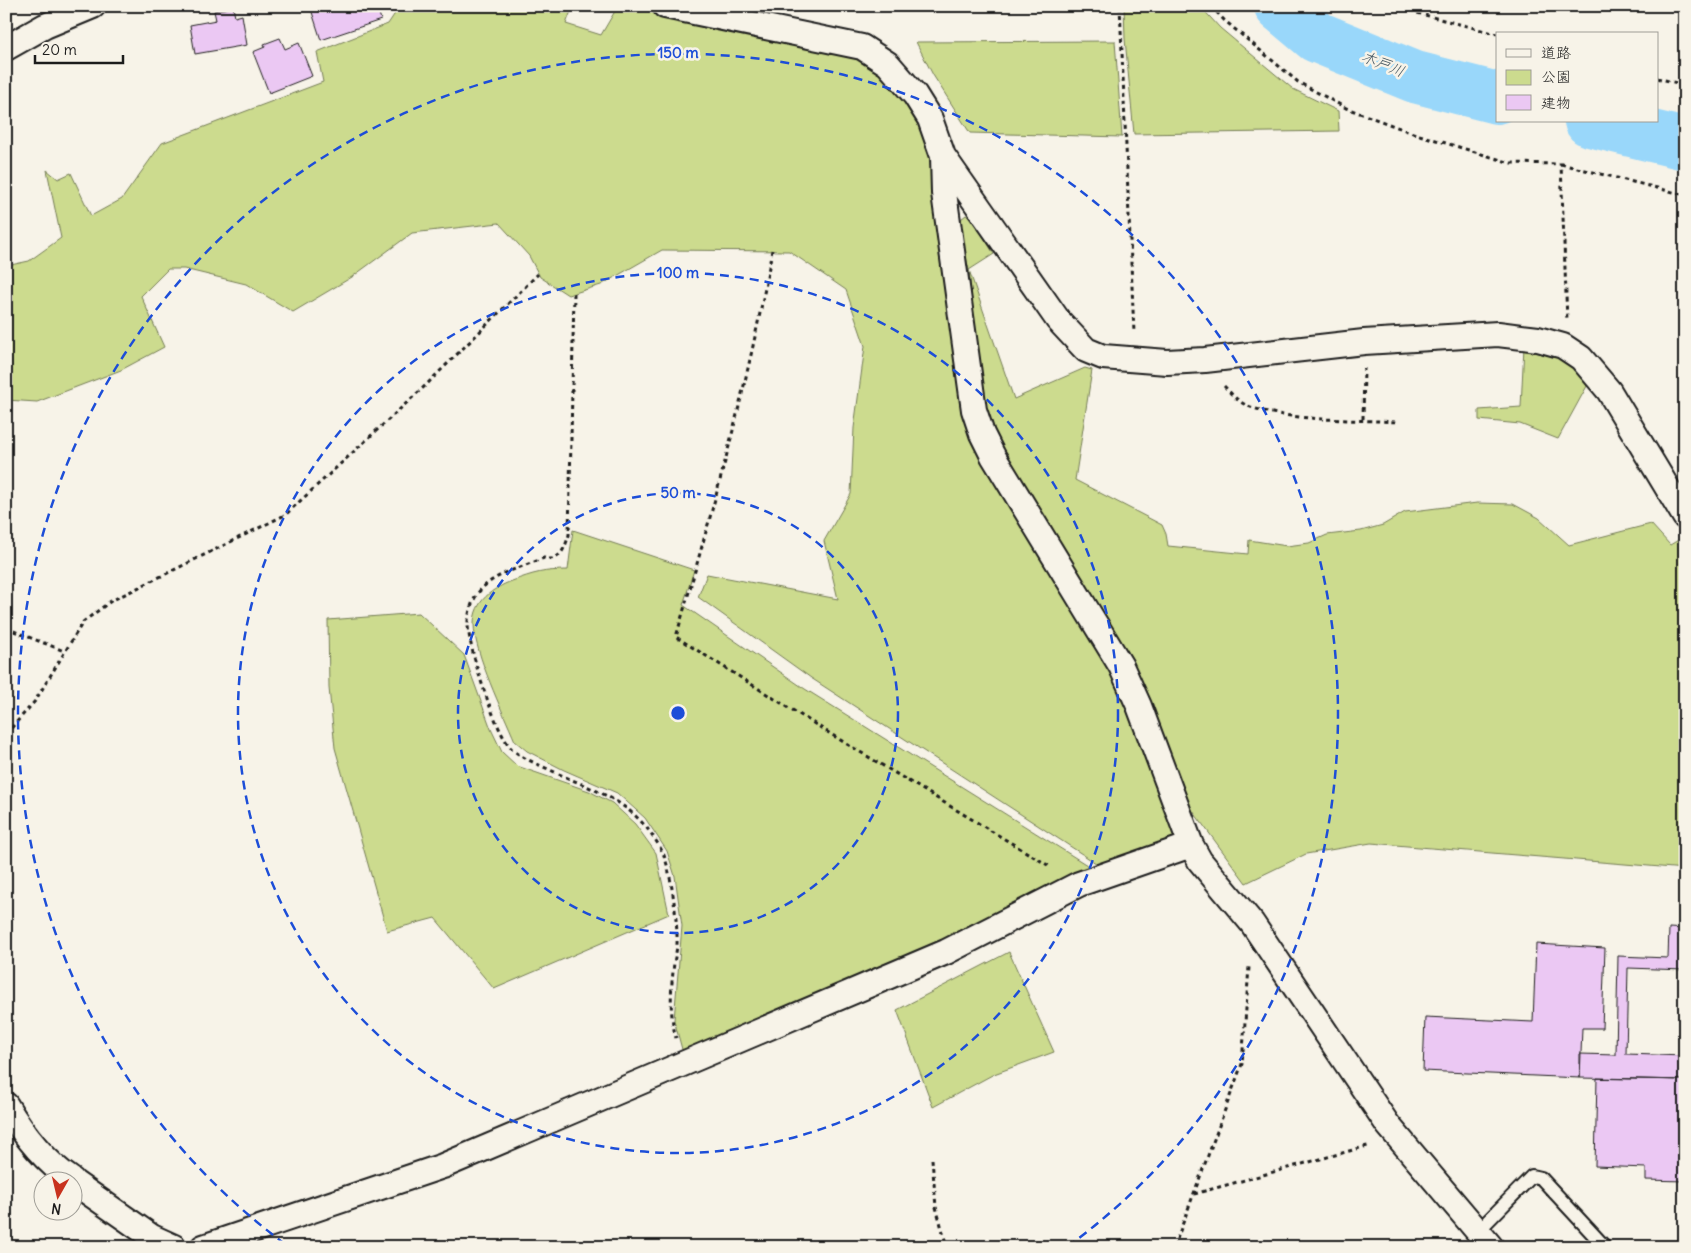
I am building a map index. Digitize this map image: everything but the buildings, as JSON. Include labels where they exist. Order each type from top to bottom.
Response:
[{"type":"street","points":[[6,48],[46,26],[93,6]]},
{"type":"street","points":[[665,6],[862,47],[888,64],[915,95],[930,119],[943,156],[1025,274],[1073,338],[1086,350],[1103,357],[1135,361],[1205,360],[1364,342],[1498,334],[1538,339],[1563,346],[1581,358],[1609,391],[1685,517]]},
{"type":"street","points":[[943,156],[944,193],[964,344],[974,410],[982,434],[993,456],[1121,666],[1139,706],[1191,845],[1200,861],[1252,923],[1395,1134],[1477,1236]]},
{"type":"street","points":[[203,1247],[443,1166],[946,952],[1079,884],[1191,845]]},
{"type":"street","points":[[6,1105],[21,1130],[56,1170]]},
{"type":"street","points":[[82,1188],[152,1237],[174,1247]]},
{"type":"lane","points":[[1477,1236],[1532,1176],[1541,1178],[1605,1247]]},
{"type":"path","points":[[1120,6],[1135,361]]},
{"type":"path","points":[[1212,6],[1224,20],[1298,82],[1346,108],[1413,133],[1511,163],[1560,164],[1685,195]]},
{"type":"path","points":[[1403,6],[1417,13],[1496,34]]},
{"type":"path","points":[[1417,13],[1419,6]]},
{"type":"path","points":[[1658,78],[1685,85]]},
{"type":"path","points":[[1560,164],[1568,326],[1563,346]]},
{"type":"path","points":[[772,250],[758,329],[726,464],[676,637],[837,738],[1079,884]]},
{"type":"path","points":[[6,734],[35,701],[83,622],[111,601],[284,514],[426,385],[538,274]]},
{"type":"path","points":[[574,293],[569,535],[565,548],[559,556],[550,560],[544,558],[490,581],[478,592],[471,604],[468,622],[471,651],[501,731],[510,747],[538,764],[615,799],[640,820],[663,852],[669,874],[677,945],[671,1020],[683,1064]]},
{"type":"path","points":[[1364,342],[1364,419]]},
{"type":"path","points":[[1205,360],[1224,386],[1242,403],[1258,410],[1281,414],[1397,422]]},
{"type":"path","points":[[6,628],[64,651]]},
{"type":"path","points":[[1174,1247],[1242,1064],[1252,923]]},
{"type":"path","points":[[1194,1194],[1352,1151],[1383,1141],[1395,1134]]},
{"type":"path","points":[[932,1159],[936,1207],[946,1247]]},
{"type":"green space","points":[[400,6],[573,6],[566,24],[601,35],[618,6],[636,6],[853,53],[908,92],[926,138],[945,241],[968,410],[1115,669],[1179,842],[1102,867],[811,678],[698,597],[707,574],[838,599],[824,541],[851,494],[854,428],[865,346],[846,290],[789,251],[662,250],[601,285],[568,295],[540,277],[529,256],[499,223],[412,233],[352,277],[293,312],[246,284],[184,269],[168,269],[141,296],[164,347],[121,370],[37,402],[6,400],[6,266],[29,261],[61,238],[47,170],[58,179],[71,173],[91,216],[122,199],[162,143],[323,82],[317,52],[388,24]]},
{"type":"green space","points":[[1124,6],[1200,6],[1220,28],[1293,89],[1338,111],[1339,131],[1134,134],[1125,39]]},
{"type":"green space","points":[[1115,41],[1122,137],[970,133],[933,75],[916,42]]},
{"type":"green space","points":[[966,215],[972,218],[994,254],[969,270],[959,226],[961,219]]},
{"type":"green space","points":[[969,270],[1014,399],[1085,368],[1092,370],[1075,480],[1162,525],[1168,546],[1248,554],[1249,540],[1287,546],[1309,543],[1327,535],[1361,531],[1383,525],[1405,512],[1477,503],[1513,504],[1539,518],[1569,545],[1651,524],[1670,545],[1680,539],[1685,546],[1685,869],[1371,843],[1306,854],[1246,883],[1184,799],[1000,450],[982,409]]},
{"type":"green space","points":[[1524,346],[1539,348],[1576,365],[1587,386],[1558,439],[1520,424],[1479,420],[1479,410],[1521,407]]},
{"type":"green space","points":[[573,530],[694,570],[683,605],[805,689],[1095,870],[940,942],[683,1053],[674,1020],[682,926],[675,876],[667,851],[645,818],[617,793],[564,770],[527,751],[515,741],[490,682],[475,636],[474,624],[477,609],[486,596],[498,587],[533,574],[546,571],[568,570]]},
{"type":"green space","points":[[419,613],[464,655],[491,729],[502,752],[517,766],[589,791],[612,803],[635,824],[656,853],[669,914],[494,989],[435,918],[387,931],[335,748],[329,688],[328,620]]},
{"type":"green space","points":[[1009,952],[1054,1052],[994,1074],[933,1107],[897,1010]]},
{"type":"waterway","name":"木戸川","points":[[1280,6],[1317,37],[1415,77],[1496,98]]},
{"type":"waterway","name":"木戸川","points":[[1594,122],[1685,144]]}]
